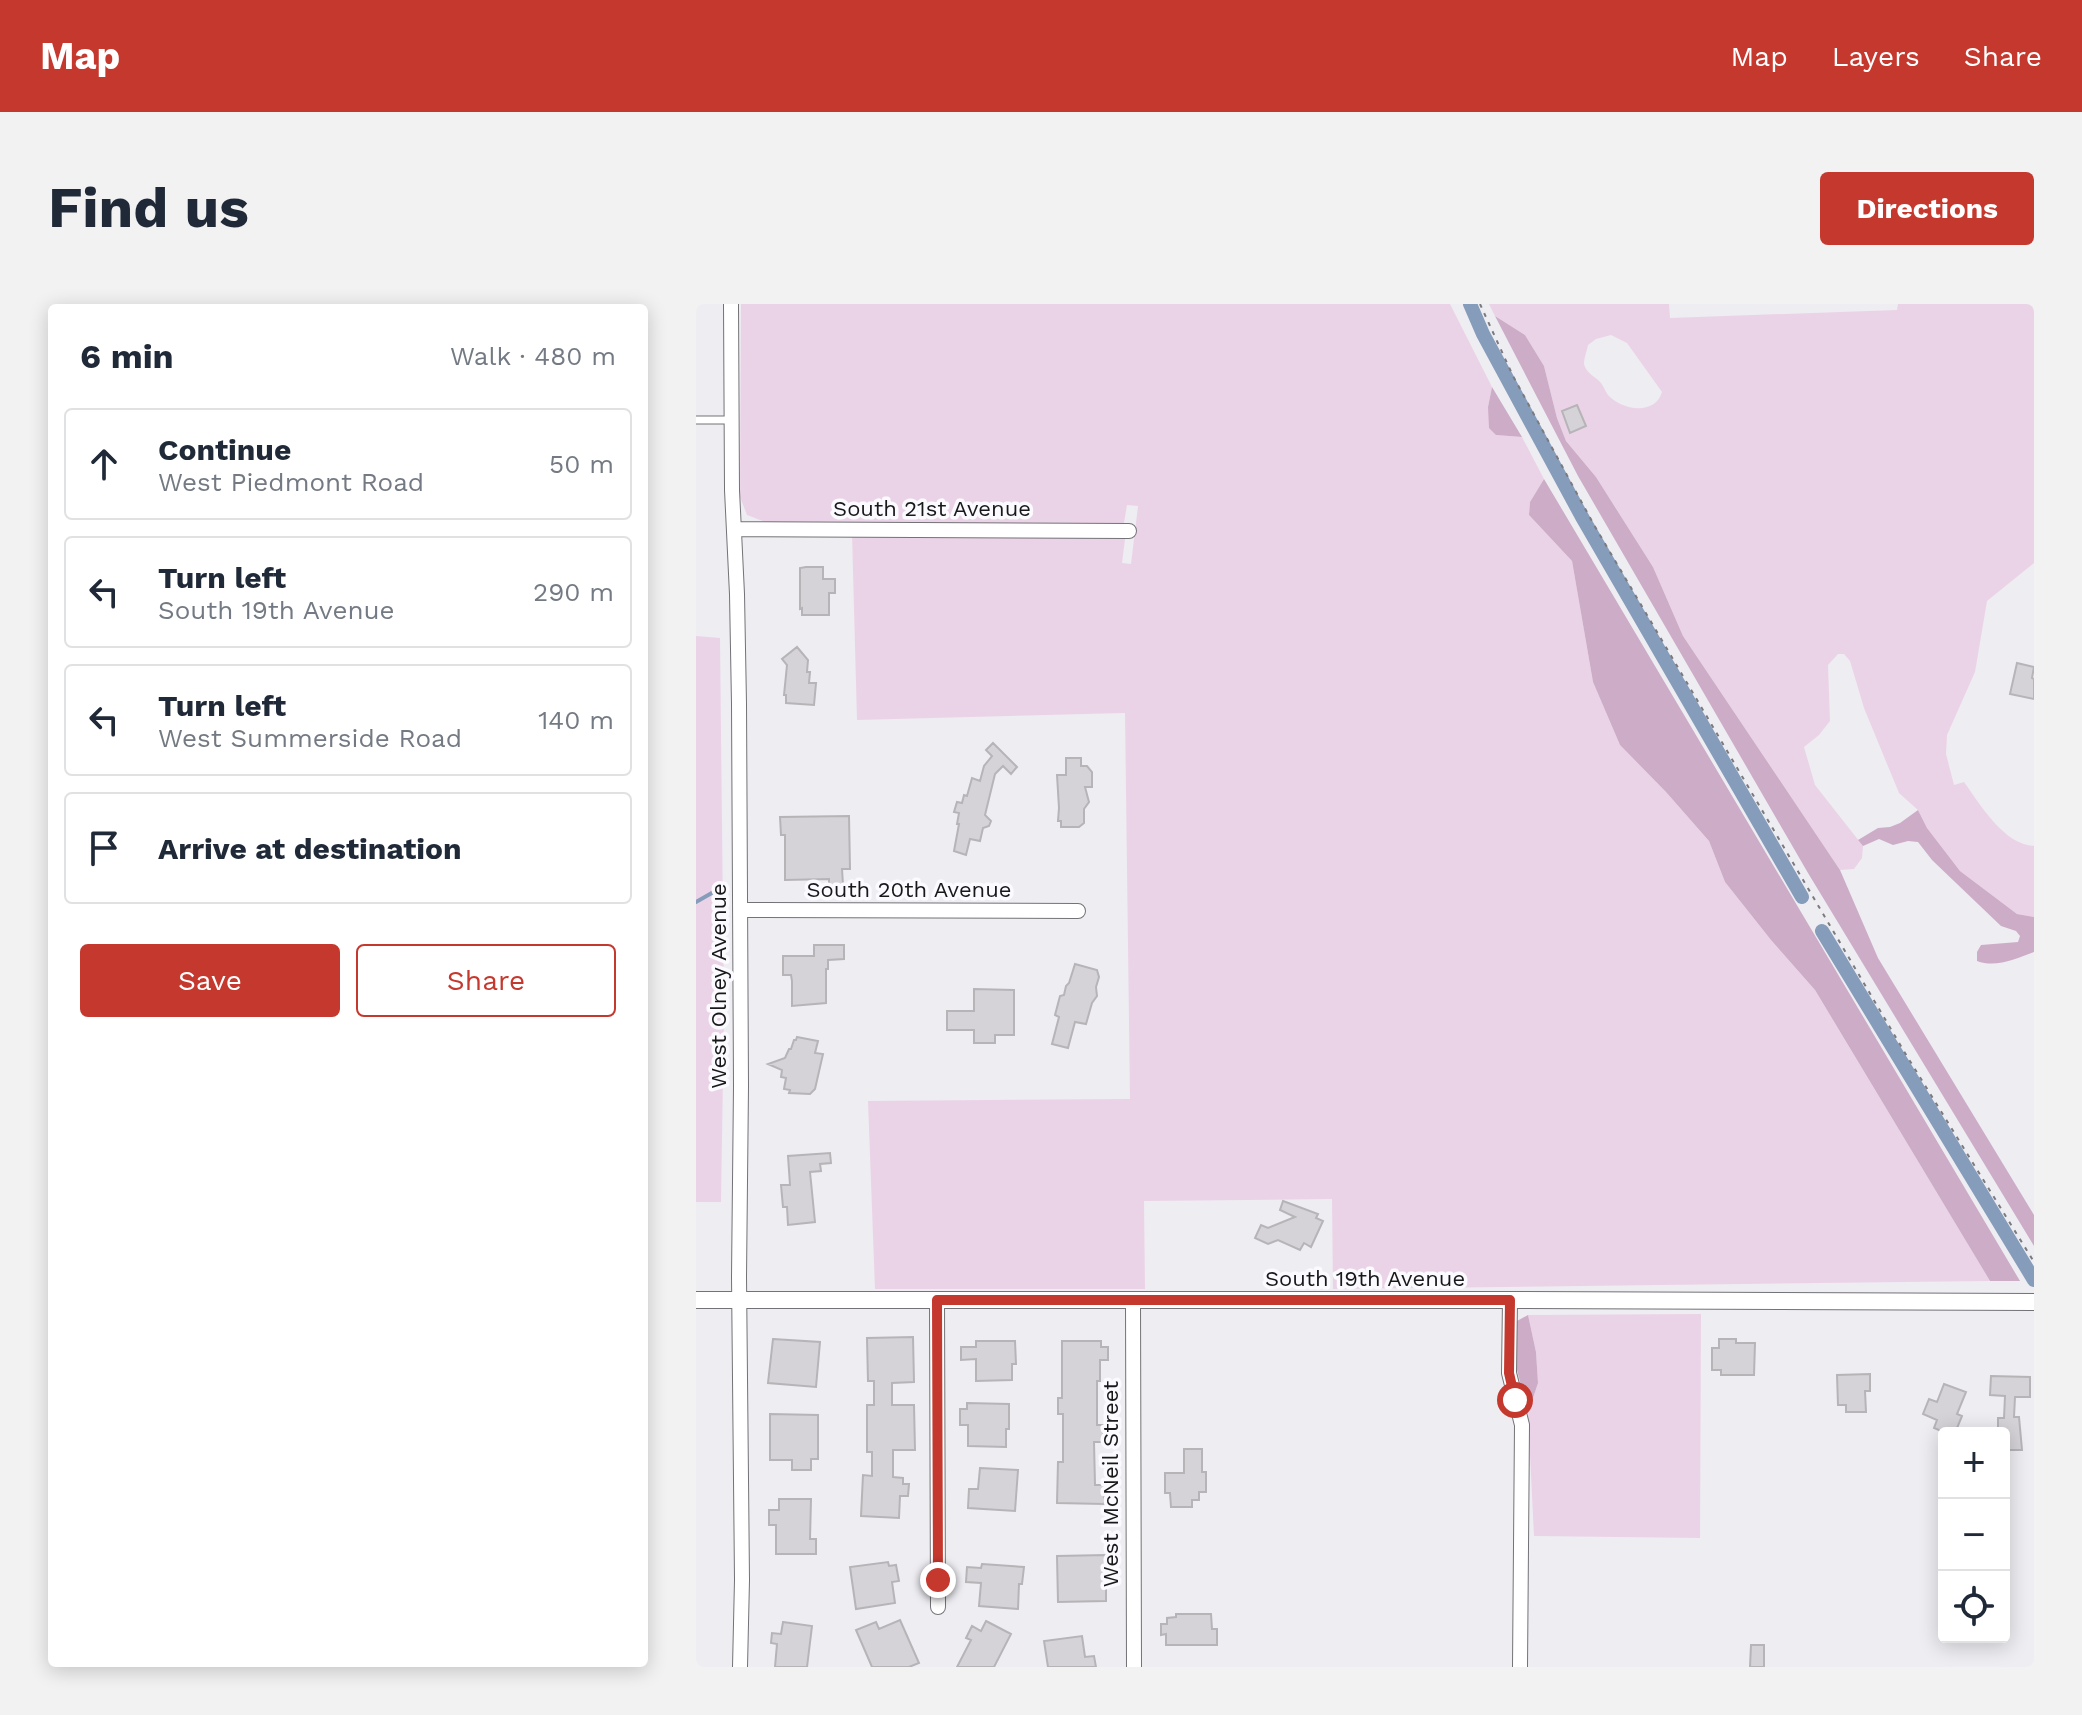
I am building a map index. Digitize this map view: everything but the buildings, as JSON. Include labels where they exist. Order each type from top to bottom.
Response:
[{"type":"street","name":"West Olney Avenue","points":[[731,304],[732,490],[739,631],[740,1667]]},
{"type":"street","name":"South 21st Avenue","points":[[735,529],[1129,531]]},
{"type":"street","name":"South 20th Avenue","points":[[740,910],[1078,911]]},
{"type":"street","name":"South 19th Avenue","points":[[696,1300],[2028,1302]]},
{"type":"street","points":[[937,1300],[938,1607]]},
{"type":"street","points":[[1510,1300],[1509,1373],[1522,1425],[1520,1667]]},
{"type":"street","name":"West McNeil Street","points":[[1133,1301],[1134,1667]]},
{"type":"lane","points":[[696,420],[732,420]]},
{"type":"path","points":[[1480,304],[1513,376],[1594,525],[1905,1053],[2034,1262]]},
{"type":"shaded area","points":[[741,304],[1450,304],[1492,387],[1488,407],[1496,435],[1522,437],[1544,479],[1530,502],[1529,515],[1572,561],[1593,682],[1620,745],[1709,841],[1725,882],[1815,990],[1990,1281],[1333,1289],[1332,1199],[1144,1201],[1145,1289],[875,1289],[868,1101],[1130,1099],[1125,713],[857,720],[852,534],[1125,539],[1122,563],[1131,564],[1138,506],[1127,505],[1124,523],[768,523],[747,515],[740,497]]},
{"type":"shaded area","points":[[1489,304],[1669,304],[1670,318],[1897,310],[1898,304],[2034,304],[2034,563],[1987,601],[1975,672],[1947,735],[1946,754],[1954,785],[1964,782],[2003,831],[2023,844],[2034,846],[2034,917],[2017,914],[1960,871],[1927,828],[1918,810],[1899,793],[1864,708],[1850,661],[1844,654],[1838,654],[1828,665],[1830,721],[1804,747],[1815,785],[1863,846],[1862,858],[1854,869],[1840,870],[1683,636],[1653,567],[1596,477],[1566,441],[1544,366],[1525,335],[1495,316]],"holes":[[[1611,335],[1627,343],[1662,392],[1652,405],[1629,407],[1614,400],[1584,364],[1588,345],[1596,339]]]},
{"type":"shaded area","points":[[1495,316],[1525,335],[1544,366],[1566,441],[1596,477],[1653,567],[1683,636],[1840,870],[1878,958],[2034,1215],[2034,1246],[1808,873],[1578,476]]},
{"type":"shaded area","points":[[1492,387],[1522,437],[1496,435],[1489,428],[1488,407]]},
{"type":"shaded area","points":[[1544,479],[2020,1281],[1990,1281],[1815,990],[1725,882],[1709,841],[1620,745],[1593,682],[1572,561],[1529,515],[1530,502]]},
{"type":"shaded area","points":[[696,636],[720,638],[724,1012],[721,1202],[696,1202]]},
{"type":"shaded area","points":[[1918,810],[1927,828],[1960,871],[2017,914],[2034,917],[2034,952],[1998,963],[1977,961],[1981,945],[2018,942],[2020,936],[2016,931],[2001,926],[1932,860],[1918,842],[1893,845],[1879,839],[1863,846],[1858,840],[1878,828],[1900,823]]},
{"type":"shaded area","points":[[1701,1314],[1700,1538],[1534,1536],[1528,1413],[1538,1383],[1536,1352],[1528,1315]]},
{"type":"shaded area","points":[[1528,1315],[1536,1352],[1538,1383],[1528,1413],[1517,1370],[1517,1321]]},
{"type":"waterway","points":[[1470,304],[1483,334],[1582,517],[1802,897]]},
{"type":"waterway","points":[[696,902],[717,890]]},
{"type":"waterway","points":[[1822,931],[2034,1280]]},
{"type":"route","points":[[938,1580],[937,1300],[1510,1300],[1509,1373],[1515,1400]]}]
